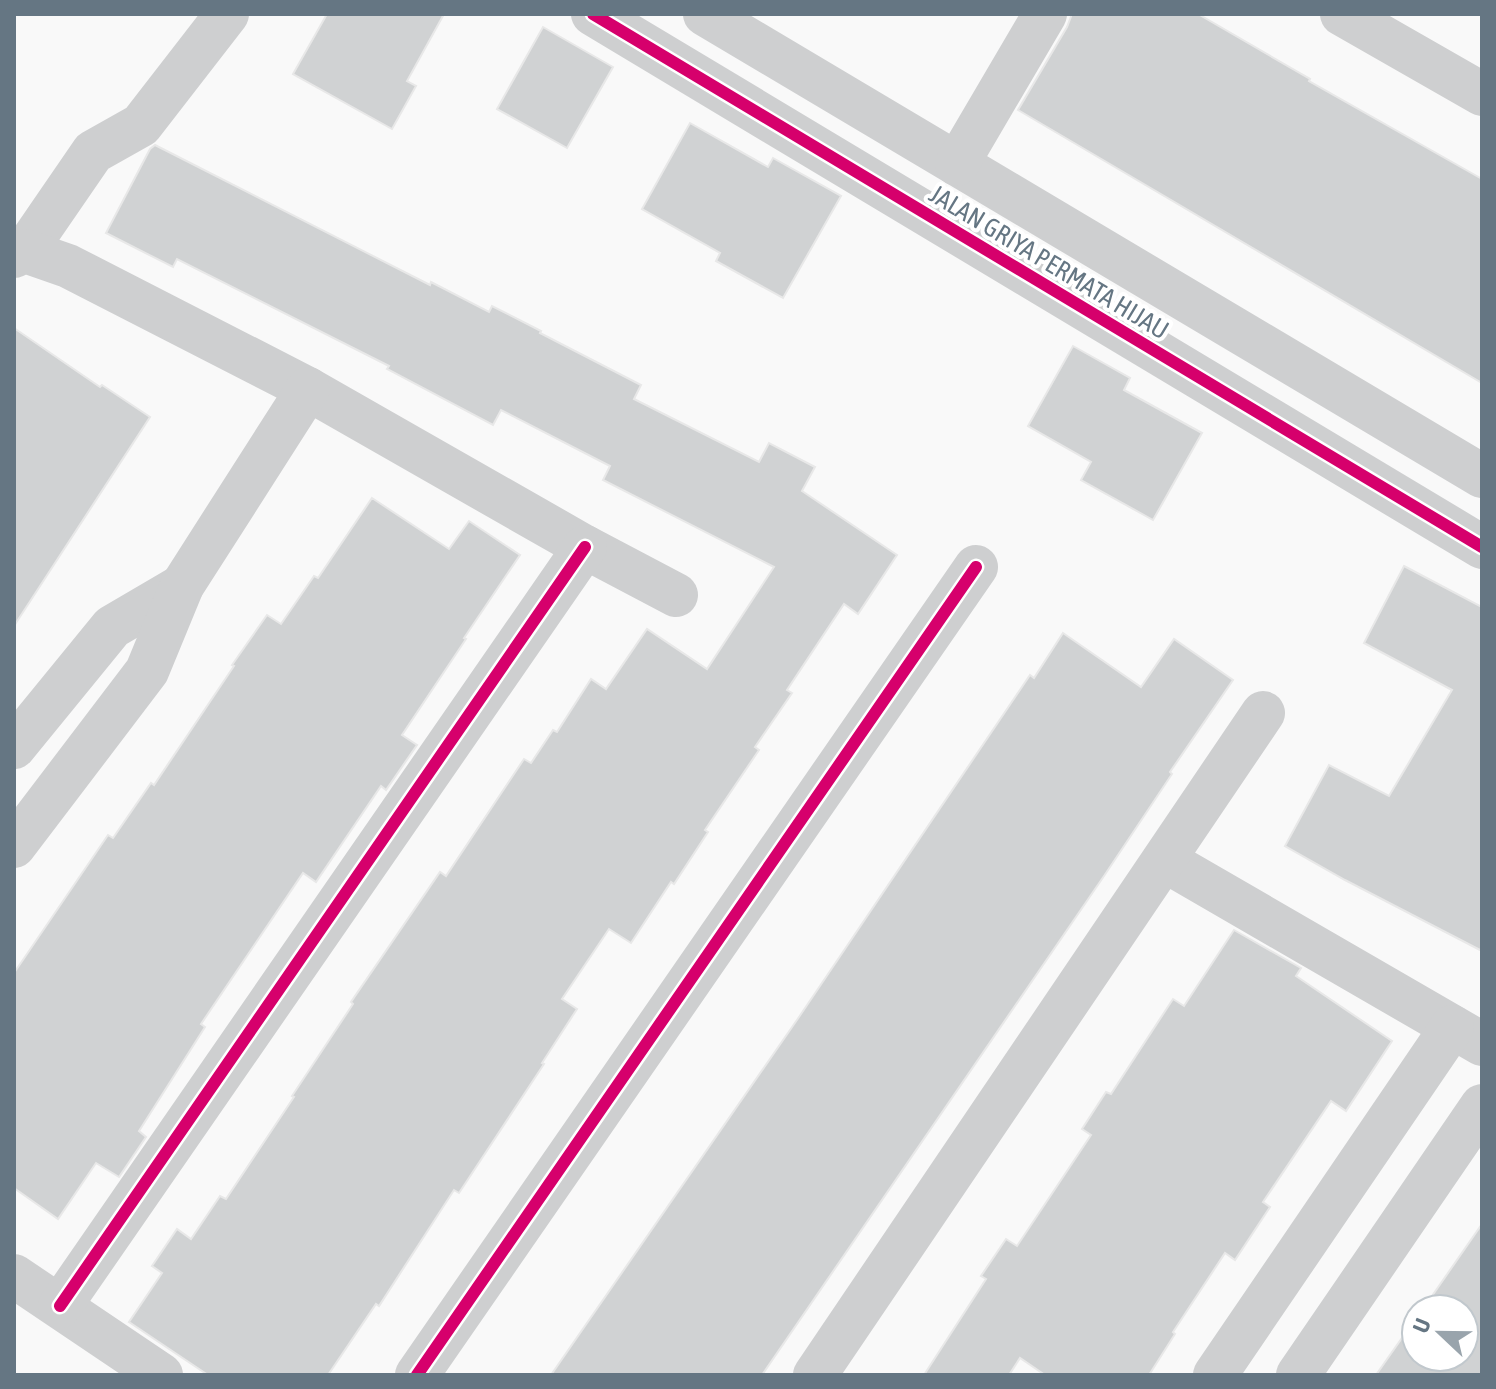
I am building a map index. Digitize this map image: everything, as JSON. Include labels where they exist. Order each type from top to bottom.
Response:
[{"type":"street","points":[[227,14],[141,125],[93,152],[20,254],[68,266],[308,389],[585,547],[676,595]]},
{"type":"street","name":"JALAN GRIYA PERMATA HIJAU","points":[[593,14],[1482,547]]},
{"type":"street","name":"JALAN GRIYA PERMATA HIJAU","points":[[705,14],[1482,476]]},
{"type":"street","name":"JALAN GRIYA PERMATA HIJAU","points":[[957,164],[1045,14]]},
{"type":"street","points":[[1342,14],[1396,27],[1482,94]]},
{"type":"street","points":[[14,846],[147,671],[182,586],[308,389]]},
{"type":"street","points":[[60,1306],[585,547]]},
{"type":"street","points":[[417,1375],[976,567]]},
{"type":"street","points":[[14,747],[112,627],[182,586]]},
{"type":"street","points":[[815,1375],[1263,713]]},
{"type":"street","points":[[1164,860],[1467,1036],[1215,1375]]},
{"type":"street","points":[[1298,1375],[1482,1106]]},
{"type":"street","points":[[14,1276],[161,1375]]},
{"type":"building","points":[[327,14],[444,14],[407,81],[416,86],[392,129],[293,74]]},
{"type":"building","points":[[1072,14],[1198,14],[1482,179],[1482,383],[1018,110]]},
{"type":"building","points":[[543,27],[613,67],[567,148],[497,109]]},
{"type":"building","points":[[690,123],[768,167],[773,158],[841,196],[783,298],[716,261],[720,253],[642,209]]},
{"type":"building","points":[[155,145],[430,285],[431,282],[489,312],[492,306],[541,331],[641,385],[634,399],[759,462],[769,443],[815,467],[802,491],[897,555],[858,614],[844,604],[787,690],[792,693],[755,747],[759,750],[705,830],[708,832],[631,943],[609,929],[562,999],[577,1009],[544,1064],[459,1193],[454,1190],[379,1306],[376,1304],[328,1375],[208,1375],[129,1322],[162,1273],[152,1266],[177,1229],[191,1239],[220,1196],[226,1199],[294,1097],[353,1004],[351,1002],[440,872],[446,876],[524,759],[531,763],[553,730],[557,732],[591,679],[606,689],[647,629],[707,669],[774,567],[603,480],[610,466],[501,410],[493,425],[387,369],[389,366],[177,259],[173,267],[106,233],[150,149]]},
{"type":"building","points":[[14,328],[150,417],[14,626]]},
{"type":"building","points":[[1073,346],[1130,378],[1124,390],[1202,433],[1153,520],[1081,480],[1091,462],[1028,426]]},
{"type":"building","points":[[372,498],[449,549],[469,521],[520,555],[402,735],[417,745],[386,790],[381,786],[316,882],[303,873],[201,1024],[205,1027],[139,1131],[146,1137],[119,1177],[96,1163],[58,1219],[14,1188],[14,973],[108,835],[113,838],[151,783],[154,785],[267,615],[281,624],[314,576],[318,578]]},
{"type":"building","points":[[1404,566],[1482,607],[1482,951],[1285,846],[1329,765],[1389,796],[1452,690],[1364,643]]},
{"type":"building","points":[[1063,633],[1141,687],[1174,639],[1233,680],[1104,876],[762,1375],[551,1375],[799,1017],[1030,675],[1034,678]]},
{"type":"building","points":[[1234,930],[1301,968],[1296,976],[1392,1041],[1346,1111],[1331,1101],[1263,1202],[1270,1207],[1235,1260],[1225,1253],[1149,1375],[1045,1375],[1020,1358],[1009,1375],[924,1375],[986,1279],[981,1276],[1006,1239],[1017,1246],[1091,1135],[1082,1129],[1106,1092],[1111,1094],[1173,999],[1184,1006]]},
{"type":"building","points":[[1482,1224],[1482,1375],[1376,1375],[1400,1341],[1400,1373],[1480,1373],[1480,1293],[1434,1293]]},
{"type":"cycle path","points":[[593,14],[1482,547]]},
{"type":"cycle path","points":[[60,1306],[585,547]]},
{"type":"cycle path","points":[[417,1375],[976,567]]}]
